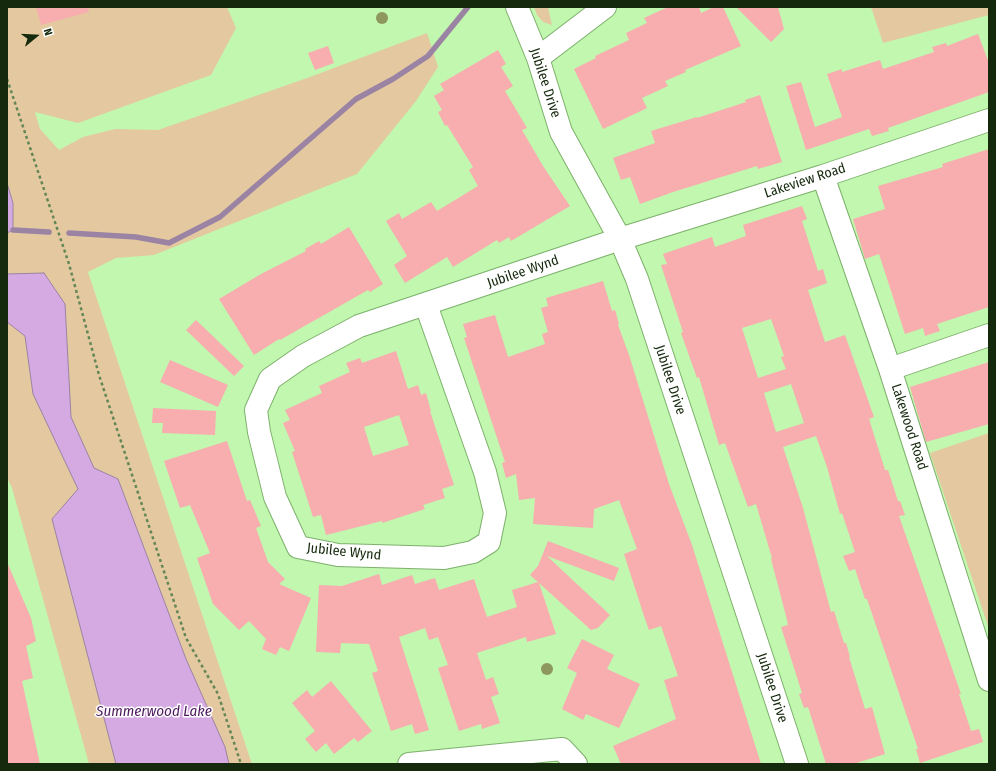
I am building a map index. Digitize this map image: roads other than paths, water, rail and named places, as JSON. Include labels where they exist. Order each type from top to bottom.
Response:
[{"type":"street","name":"Jubilee Drive","points":[[517,7],[538,58],[561,132],[620,239],[637,279],[797,764]]},
{"type":"street","points":[[538,58],[605,7]]},
{"type":"street","name":"Lakeview Road","points":[[620,239],[823,176],[989,120]]},
{"type":"street","name":"Lakewood Road","points":[[823,176],[890,369],[989,680]]},
{"type":"street","name":"Jubilee Wynd","points":[[426,305],[486,472],[495,513],[489,542],[473,552],[444,558],[338,554],[298,547],[275,497],[259,432],[256,410],[270,379],[303,356],[359,326],[426,305],[620,239]]},
{"type":"street","points":[[890,369],[989,335]]},
{"type":"street","points":[[409,764],[562,749],[576,764]]},
{"type":"water","points":[[7,183],[13,203],[13,230],[7,233]]},
{"type":"water","name":"Summerwood Lake","points":[[44,273],[65,304],[71,417],[94,468],[118,479],[186,659],[225,747],[229,764],[116,764],[52,519],[78,489],[33,394],[25,336],[7,322],[7,274]]},
{"type":"waterway","points":[[69,233],[136,237],[169,243],[220,217],[356,99],[393,79],[428,56],[468,7]]},
{"type":"waterway","points":[[13,230],[49,232]]}]
